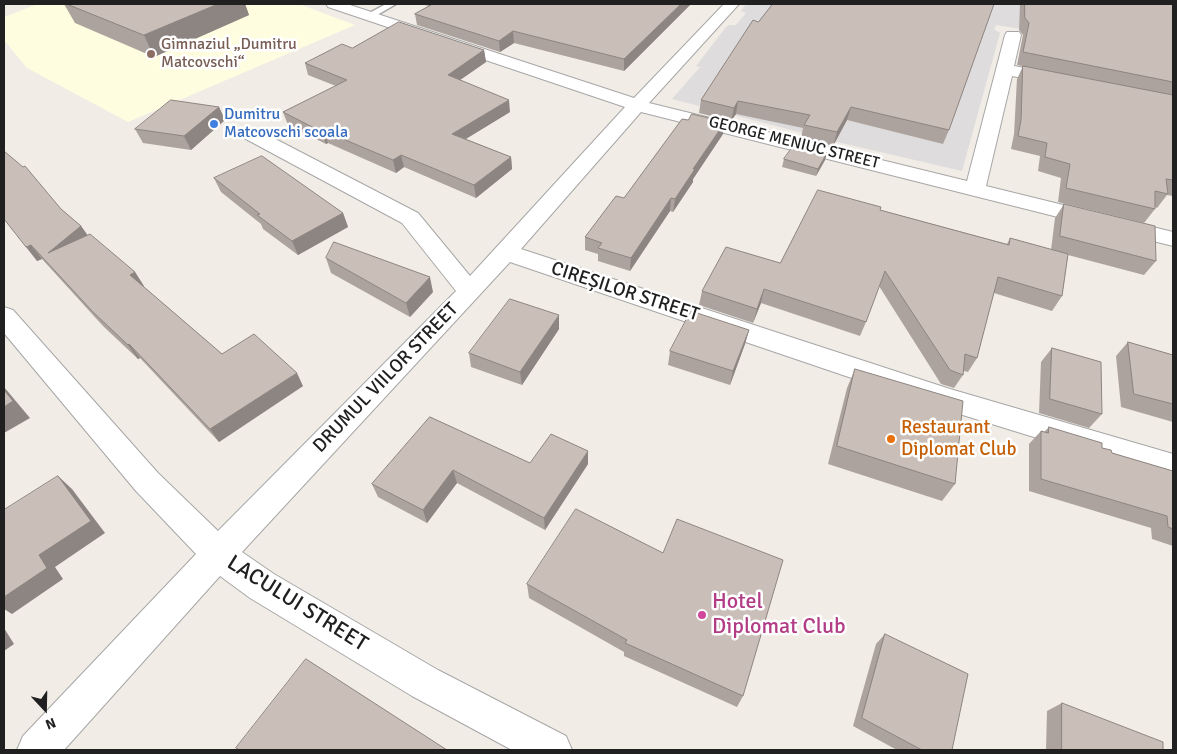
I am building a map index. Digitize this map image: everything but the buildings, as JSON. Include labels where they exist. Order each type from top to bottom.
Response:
[{"type":"street","name":"GEORGE MENIUC STREET","points":[[333,4],[637,104],[1173,238]]},
{"type":"street","name":"DRUMUL VIILOR STREET","points":[[38,750],[218,554],[470,292],[637,104],[732,4]]},
{"type":"street","points":[[975,189],[1013,35]]},
{"type":"street","points":[[1005,70],[1070,82]]},
{"type":"street","points":[[251,134],[410,218],[470,292]]},
{"type":"street","name":"CIREȘILOR STREET","points":[[505,252],[950,400],[1173,467]]},
{"type":"street","name":"LACULUI STREET","points":[[4,316],[147,482],[218,554],[262,586],[424,683],[552,750]]},
{"type":"lane","points":[[369,16],[392,4]]},
{"type":"shaded area","name":"Gimnaziul „Dumitru Matcovschi“","points":[[38,4],[299,4],[355,25],[128,122],[27,68],[4,40],[4,17]]},
{"type":"shaded area","points":[[746,4],[1173,4],[1173,96],[1018,67],[1027,30],[996,25],[994,29],[1000,33],[962,171],[833,141],[672,99],[700,67],[696,66],[726,27],[736,25],[746,13],[741,11]]},
{"type":"place","name":"Gimnaziul „Dumitru Matcovschi“","points":[[151,54]]},
{"type":"place","name":"Dumitru Matcovschi scoala","points":[[214,124]]},
{"type":"place","name":"Restaurant Diplomat Club","points":[[891,439]]},
{"type":"place","name":"Hotel Diplomat Club","points":[[702,615]]}]
